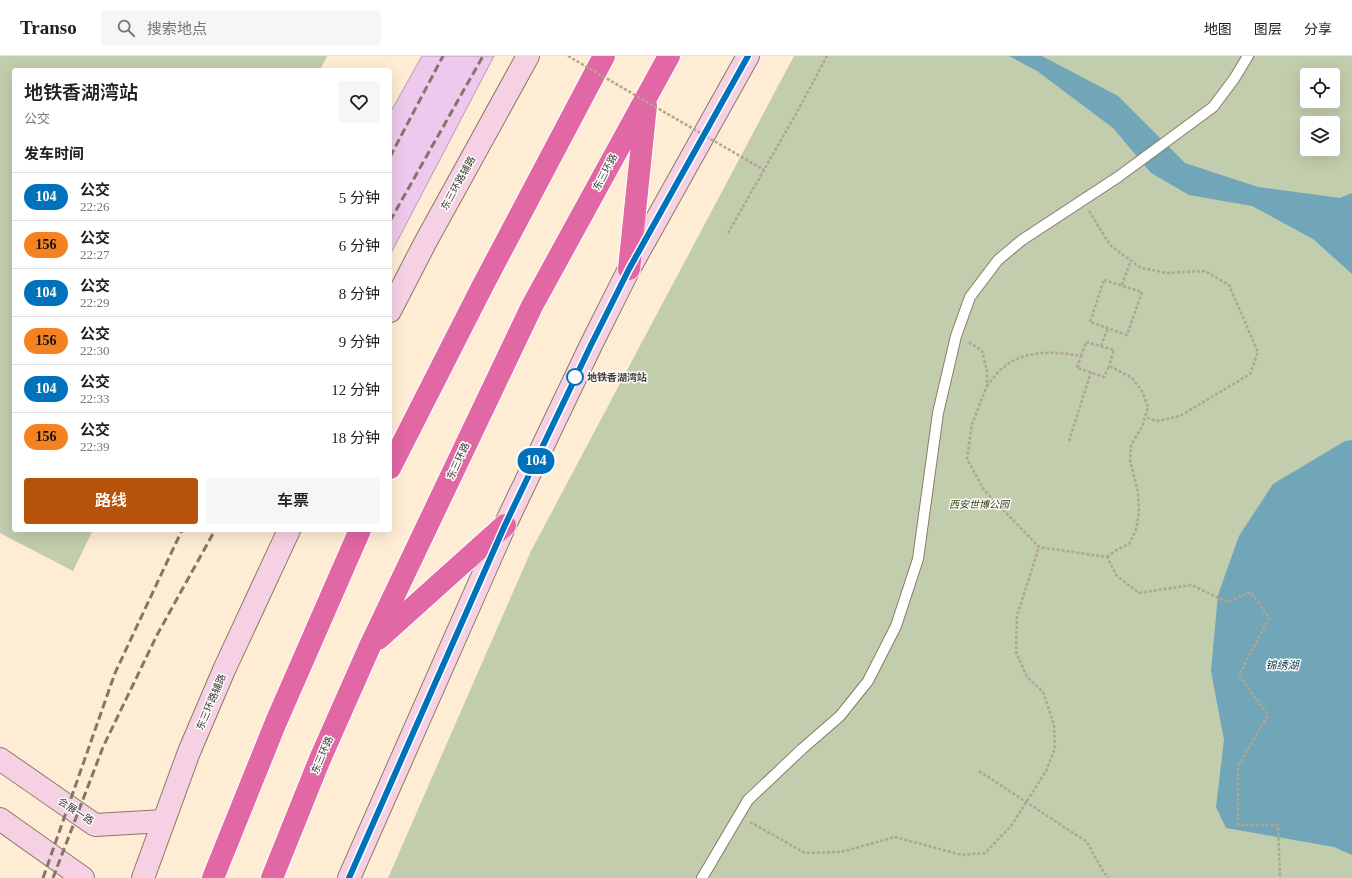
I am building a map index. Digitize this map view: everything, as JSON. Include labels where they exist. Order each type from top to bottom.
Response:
[{"type":"highway","points":[[392,464],[482,287],[604,56]]},
{"type":"highway","name":"东三环路","points":[[272,878],[320,759],[370,646],[532,306],[669,56]]},
{"type":"highway","points":[[629,269],[647,94]]},
{"type":"highway","points":[[370,646],[505,525]]},
{"type":"highway","points":[[213,878],[276,722],[359,532]]},
{"type":"main road","name":"东三环路辅路","points":[[392,307],[425,243],[528,56]]},
{"type":"main road","points":[[349,878],[505,525],[629,269],[748,56]]},
{"type":"main road","name":"东三环路辅路","points":[[143,878],[189,752],[218,684],[288,532]]},
{"type":"main road","name":"会展一路","points":[[0,759],[94,825],[164,821]]},
{"type":"main road","points":[[0,819],[83,878]]},
{"type":"lane","points":[[702,878],[748,800],[802,749],[840,716],[868,681],[896,626],[918,559],[938,413],[956,336],[970,296],[998,260],[1022,240],[1118,176],[1171,139],[1213,107],[1234,79],[1248,56]]},
{"type":"path","points":[[568,56],[764,170]]},
{"type":"path","points":[[728,233],[796,114],[827,56]]},
{"type":"path","points":[[1082,200],[1110,245],[1141,268],[1168,273],[1205,271],[1229,285],[1258,352],[1250,374],[1180,416],[1157,421],[1145,417]]},
{"type":"path","points":[[1122,286],[1131,260]]},
{"type":"path","points":[[1104,280],[1122,286],[1142,292],[1127,335],[1090,322],[1104,280]]},
{"type":"path","points":[[1101,346],[1108,328]]},
{"type":"path","points":[[956,336],[969,342],[982,351],[987,371],[986,386],[972,424],[967,459],[984,490],[1039,547],[1107,557],[1129,544],[1136,530],[1139,512],[1138,492],[1130,460],[1131,446],[1142,427],[1148,407],[1142,390],[1131,377],[1109,366]]},
{"type":"path","points":[[1086,342],[1114,350],[1104,376],[1077,368],[1081,356],[1086,342]]},
{"type":"path","points":[[986,386],[1004,367],[1026,355],[1066,353],[1081,356]]},
{"type":"path","points":[[1069,441],[1091,372]]},
{"type":"path","points":[[739,816],[805,853],[841,852],[895,837],[962,855],[985,853],[1011,826],[1046,771],[1055,748],[1054,725],[1043,692],[1027,677],[1016,652],[1017,616],[1039,547]]},
{"type":"path","points":[[1107,557],[1117,576],[1139,593],[1191,585],[1228,602],[1251,592],[1269,618],[1239,675],[1268,715],[1238,766],[1238,825],[1278,825],[1280,878]]},
{"type":"path","points":[[979,771],[1087,842],[1104,873],[1109,878]]},
{"type":"green space","points":[[0,56],[327,56],[321,68],[12,68],[12,532],[92,532],[73,571],[0,533]]},
{"type":"green space","name":"西安世博公园","points":[[794,56],[1352,56],[1352,878],[388,878],[531,551]]},
{"type":"water","points":[[1009,56],[1042,56],[1118,96],[1185,163],[1258,187],[1340,198],[1352,193],[1352,274],[1313,239],[1252,206],[1189,195],[1151,173],[1113,128],[1037,71]]},
{"type":"water","name":"锦绣湖","points":[[1352,440],[1352,855],[1334,847],[1226,828],[1216,807],[1224,740],[1211,671],[1218,595],[1239,536],[1273,484],[1345,441]]},
{"type":"building","points":[[422,56],[494,56],[392,251],[392,109]]},
{"type":"railway","points":[[392,153],[443,56]]},
{"type":"railway","points":[[392,217],[483,56]]},
{"type":"railway","points":[[43,878],[115,673],[181,532]]},
{"type":"railway","points":[[53,878],[103,747],[157,635],[214,532]]},
{"type":"bus line","name":"104","points":[[349,878],[505,525],[591,345],[629,269],[748,56]]},
{"type":"place","name":"地铁香湖湾站","points":[[575,377]]}]
